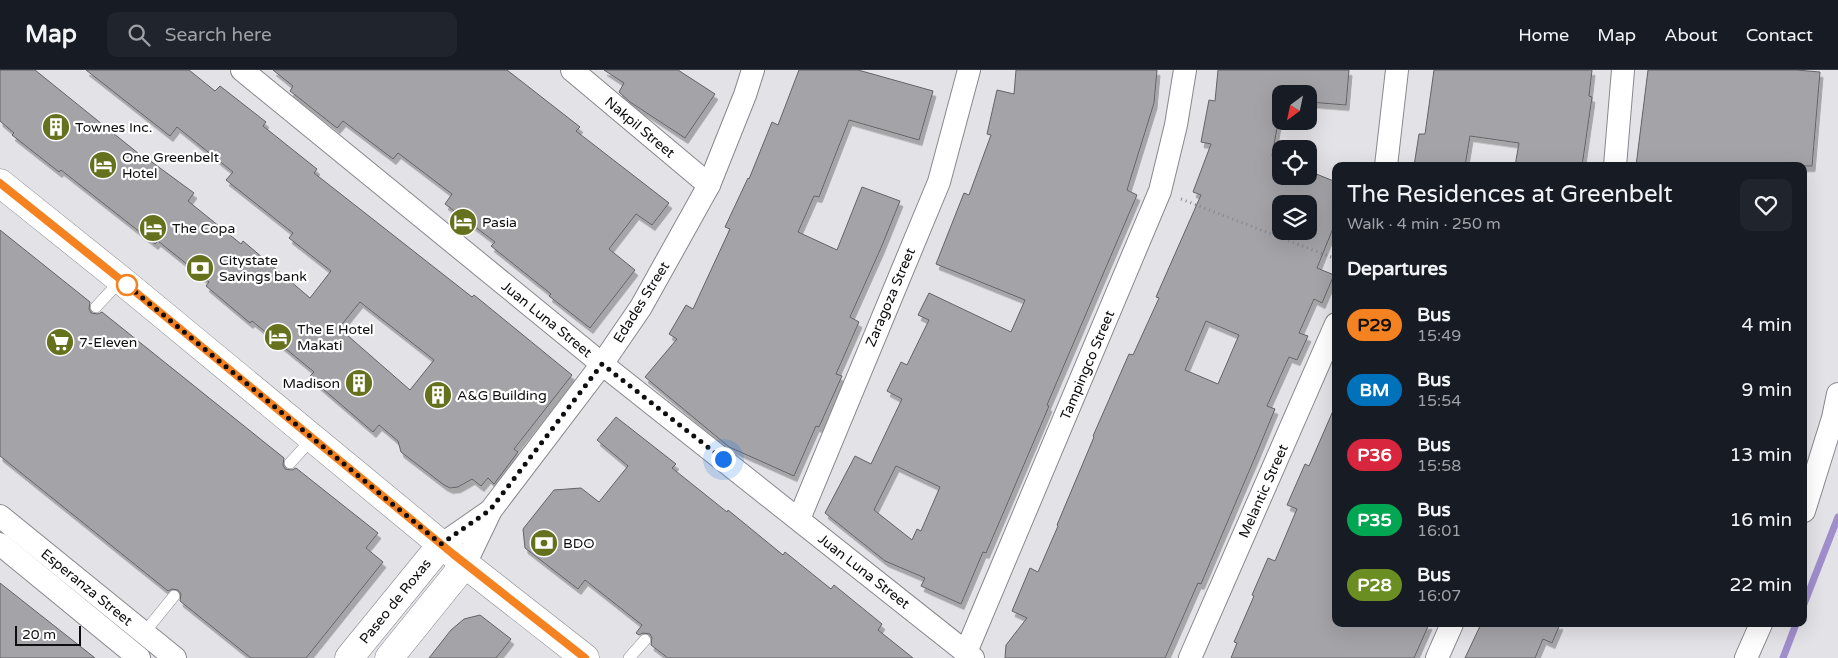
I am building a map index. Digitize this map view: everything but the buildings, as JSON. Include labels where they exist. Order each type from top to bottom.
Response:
[{"type":"main road","points":[[0,183],[121,280],[465,564],[585,658]]},
{"type":"main road","name":"Paseo de Roxas","points":[[349,658],[441,544]]},
{"type":"main road","points":[[389,658],[465,564]]},
{"type":"street","name":"Juan Luna Street","points":[[242,70],[602,364],[970,655]]},
{"type":"street","name":"Nakpil Street","points":[[572,70],[709,185]]},
{"type":"street","name":"Edades Street","points":[[465,564],[490,510],[602,364],[641,307],[709,185],[746,94],[753,70]]},
{"type":"street","name":"Zaragoza Street","points":[[799,519],[939,182],[969,70]]},
{"type":"street","name":"Tampingco Street","points":[[970,655],[1160,191],[1176,125],[1186,70]]},
{"type":"street","points":[[1386,162],[1397,70]]},
{"type":"street","points":[[1615,162],[1623,70]]},
{"type":"street","name":"Melantic Street","points":[[1190,658],[1332,333]]},
{"type":"street","points":[[1807,502],[1836,419],[1838,394]]},
{"type":"street","name":"Edades Street","points":[[441,544],[490,510]]},
{"type":"street","name":"Esperanza Street","points":[[0,516],[175,658]]},
{"type":"street","name":"Esperanza Street","points":[[0,544],[139,658]]},
{"type":"street","points":[[95,622],[108,604]]},
{"type":"street","points":[[1437,658],[1451,627]]},
{"type":"street","points":[[1746,658],[1760,627]]},
{"type":"lane","points":[[96,307],[121,280]]},
{"type":"lane","points":[[290,463],[312,439]]},
{"type":"lane","points":[[144,633],[174,596]]},
{"type":"lane","points":[[630,658],[645,640]]},
{"type":"path","points":[[1160,191],[1332,257]]},
{"type":"waterway","points":[[1807,596],[1838,517]]},
{"type":"waterway","points":[[1783,658],[1795,627]]},
{"type":"bus line","name":"P29","points":[[0,183],[121,280],[453,554],[585,658]]},
{"type":"place","name":"Townes Inc.","points":[[56,127]]},
{"type":"place","name":"One Greenbelt Hotel","points":[[103,165]]},
{"type":"place","name":"Pasia","points":[[463,222]]},
{"type":"place","name":"The Copa","points":[[153,228]]},
{"type":"place","name":"Citystate Savings bank","points":[[200,268]]},
{"type":"place","name":"The E Hotel Makati","points":[[278,337]]},
{"type":"place","name":"7-Eleven","points":[[60,342]]},
{"type":"place","name":"Madison","points":[[359,383]]},
{"type":"place","name":"A&G Building","points":[[438,395]]},
{"type":"place","name":"BDO","points":[[544,543]]},
{"type":"route","points":[[127,285],[121,280],[441,544],[490,510],[602,364],[723,459]]}]
